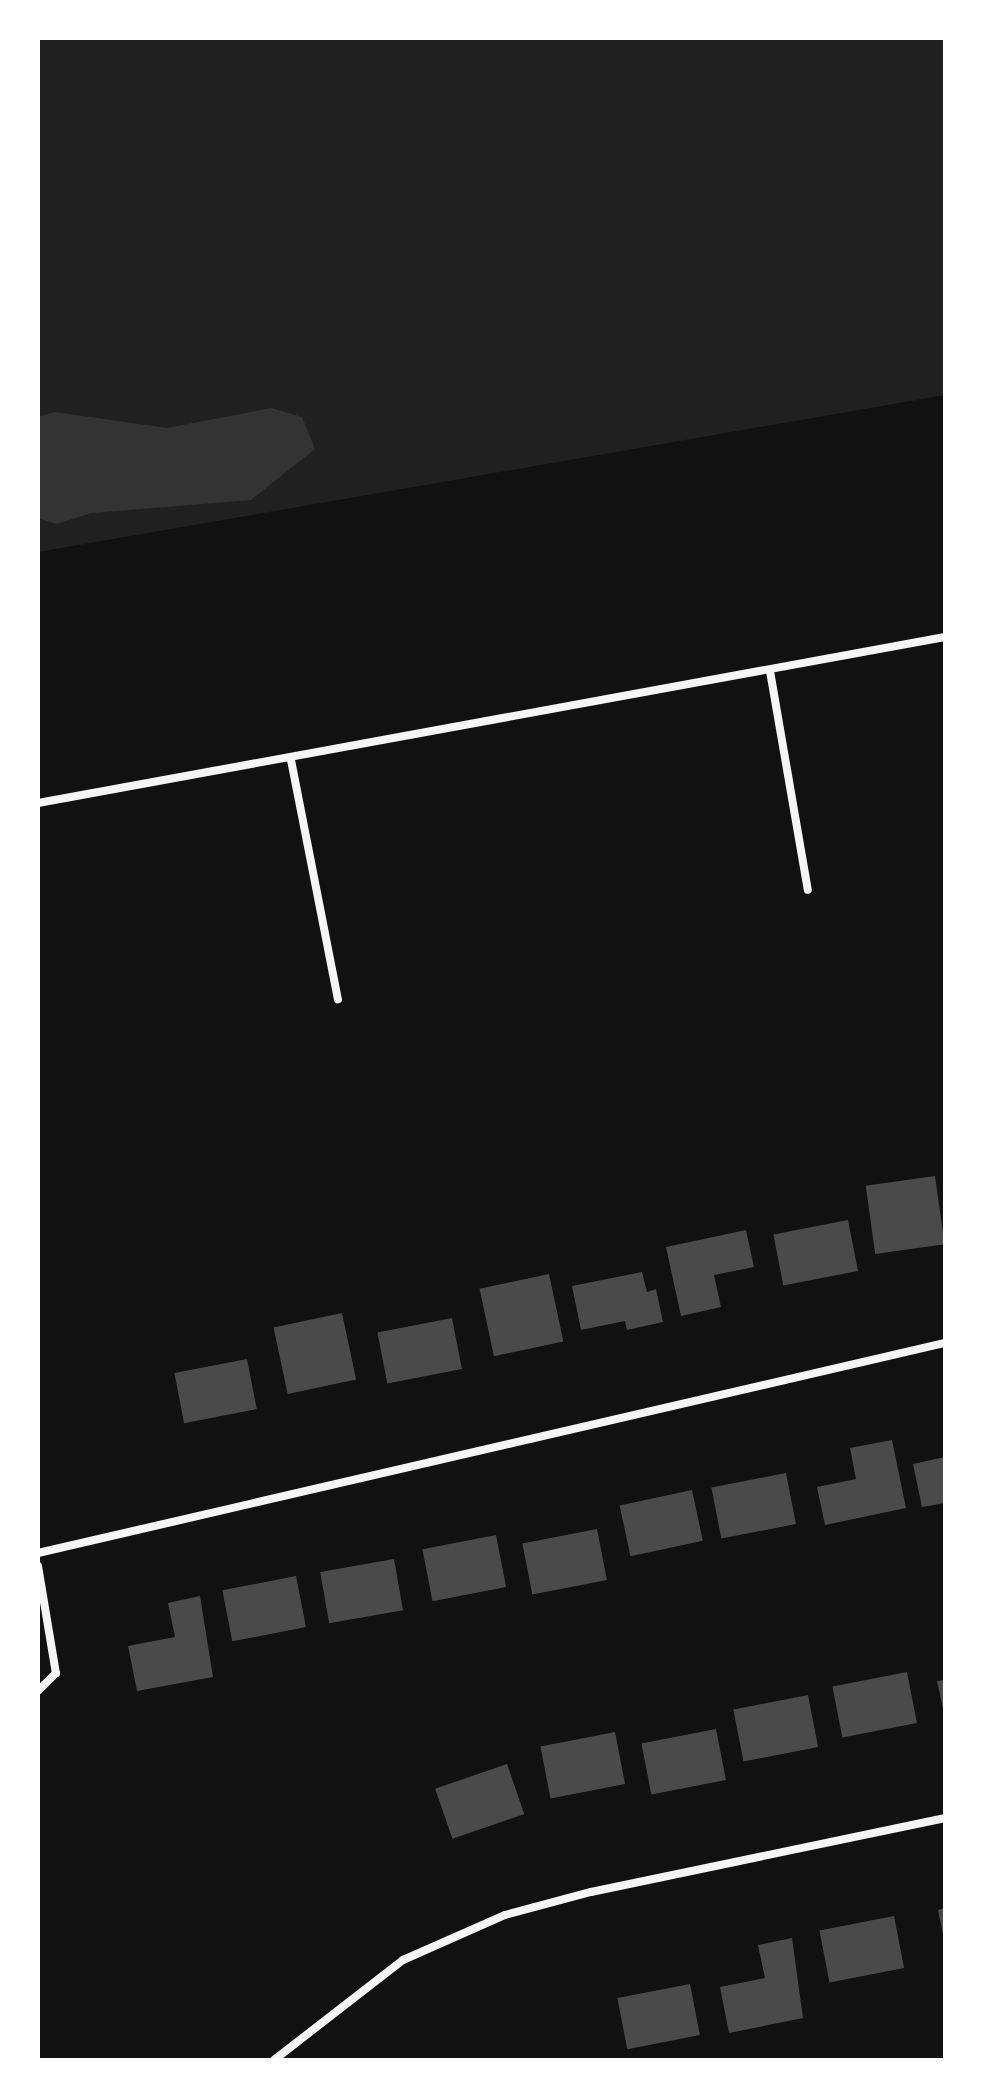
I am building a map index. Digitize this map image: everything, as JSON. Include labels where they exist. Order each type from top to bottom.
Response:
[{"type":"street","points":[[38,803],[291,760],[945,637]]},
{"type":"street","points":[[770,671],[808,890]]},
{"type":"street","points":[[291,760],[338,999]]},
{"type":"street","points":[[38,1553],[945,1343]]},
{"type":"street","points":[[38,1566],[56,1673],[38,1691]]},
{"type":"street","points":[[274,2060],[403,1960],[519,1910],[945,1818]]},
{"type":"shaded area","points":[[38,38],[945,38],[945,395],[38,552]]},
{"type":"shaded area","points":[[271,408],[302,417],[315,449],[251,500],[92,513],[56,524],[38,518],[38,417],[55,412],[167,428]]},
{"type":"building","points":[[935,1176],[945,1244],[875,1254],[866,1186]]},
{"type":"building","points":[[848,1220],[858,1271],[783,1286],[773,1235]]},
{"type":"building","points":[[746,1230],[754,1267],[714,1275],[721,1307],[681,1316],[666,1247]]},
{"type":"building","points":[[642,1272],[647,1292],[656,1289],[663,1322],[627,1330],[625,1321],[581,1330],[572,1286]]},
{"type":"building","points":[[549,1274],[563,1341],[494,1356],[480,1289]]},
{"type":"building","points":[[342,1313],[356,1380],[288,1394],[274,1328]]},
{"type":"building","points":[[452,1318],[462,1369],[387,1384],[377,1333]]},
{"type":"building","points":[[247,1359],[257,1409],[184,1423],[174,1373]]},
{"type":"building","points":[[892,1440],[906,1508],[825,1525],[817,1487],[856,1479],[850,1448]]},
{"type":"building","points":[[945,1457],[945,1503],[922,1507],[913,1464]]},
{"type":"building","points":[[786,1473],[796,1524],[721,1539],[711,1488]]},
{"type":"building","points":[[692,1490],[703,1541],[630,1556],[620,1505]]},
{"type":"building","points":[[597,1529],[607,1580],[532,1595],[522,1544]]},
{"type":"building","points":[[496,1535],[506,1587],[432,1601],[422,1549]]},
{"type":"building","points":[[394,1559],[403,1610],[329,1623],[320,1572]]},
{"type":"building","points":[[296,1576],[306,1627],[232,1641],[222,1590]]},
{"type":"building","points":[[200,1596],[213,1677],[137,1691],[128,1646],[175,1637],[168,1603]]},
{"type":"building","points":[[907,1672],[917,1723],[842,1738],[832,1687]]},
{"type":"building","points":[[945,1680],[945,1713],[944,1713],[937,1681]]},
{"type":"building","points":[[808,1695],[818,1747],[744,1762],[733,1710]]},
{"type":"building","points":[[716,1729],[726,1780],[651,1795],[641,1744]]},
{"type":"building","points":[[615,1732],[625,1784],[551,1799],[540,1747]]},
{"type":"building","points":[[507,1764],[524,1814],[452,1839],[435,1789]]},
{"type":"building","points":[[945,1908],[945,1939],[944,1939],[938,1910]]},
{"type":"building","points":[[894,1916],[904,1968],[830,1983],[819,1931]]},
{"type":"building","points":[[792,1938],[803,2018],[729,2033],[720,1987],[765,1978],[758,1945]]},
{"type":"building","points":[[690,1984],[700,2035],[627,2049],[617,1998]]}]
